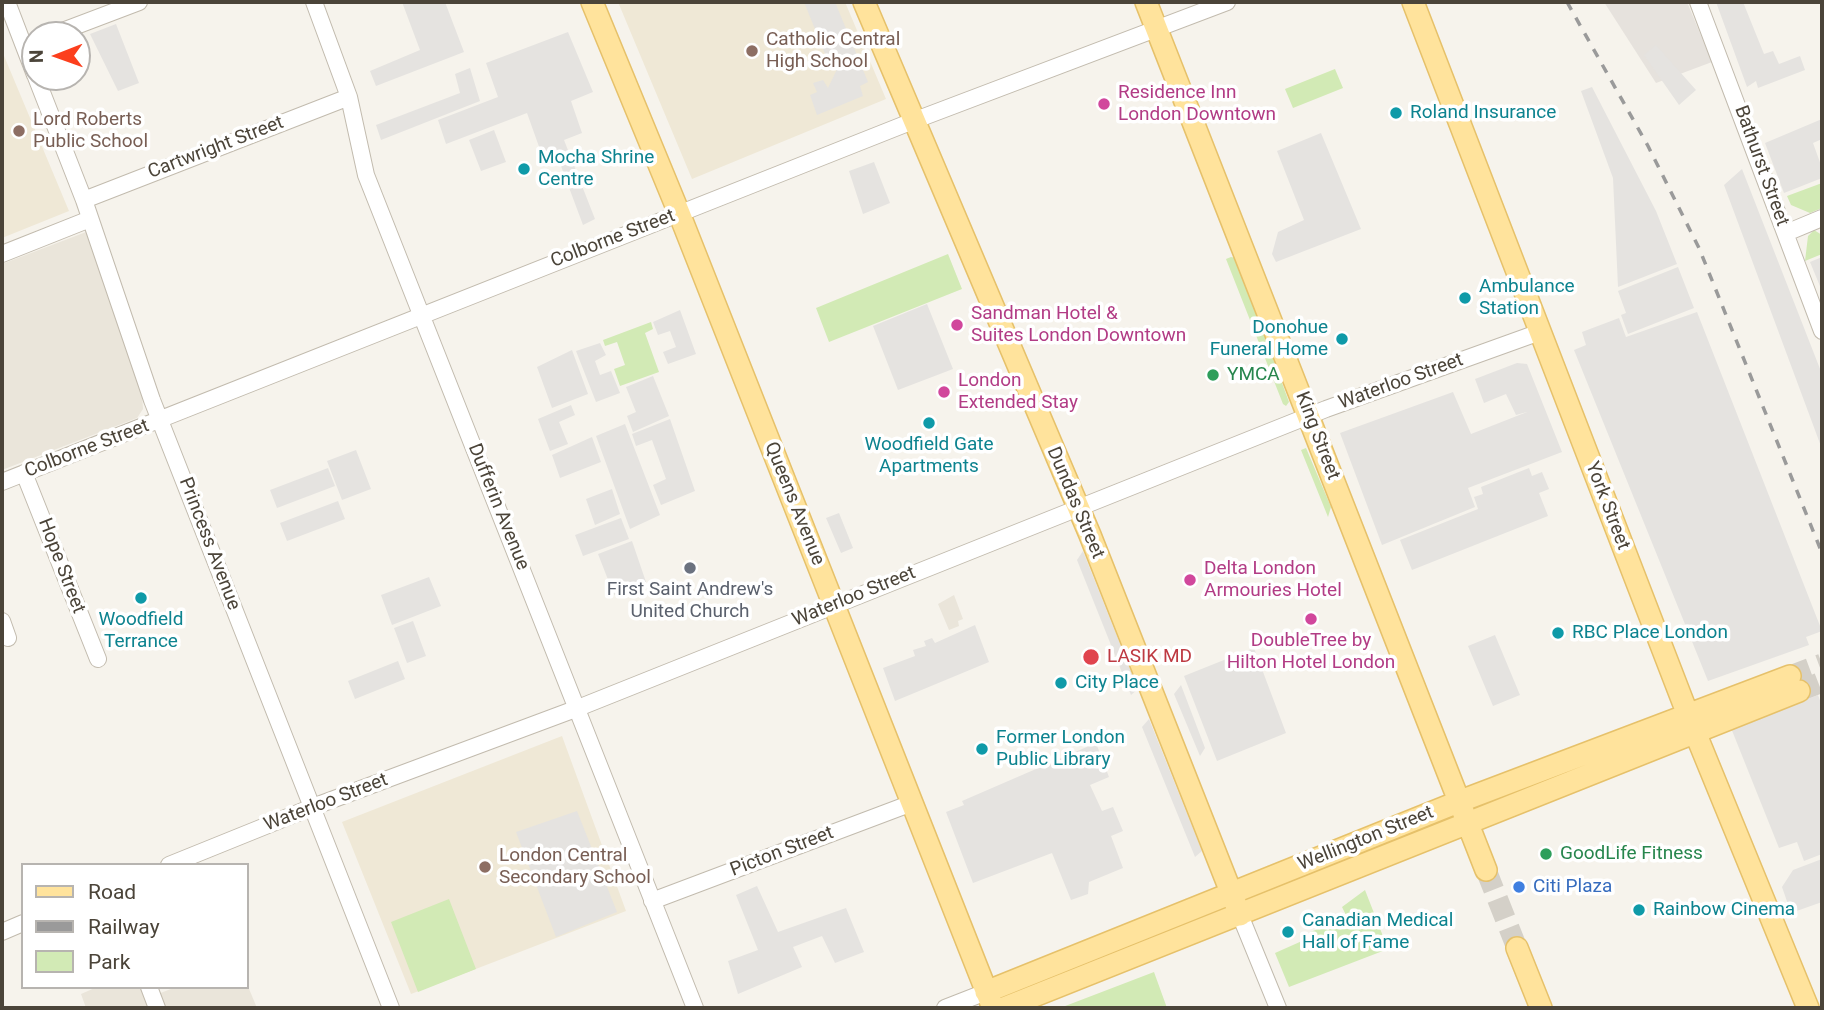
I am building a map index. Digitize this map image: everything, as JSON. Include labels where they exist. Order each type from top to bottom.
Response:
[{"type":"main road","name":"Queens Avenue","points":[[592,2],[679,213],[989,1000]]},
{"type":"main road","name":"Dundas Street","points":[[864,2],[1077,509],[1240,915]]},
{"type":"main road","name":"King Street","points":[[1146,2],[1486,870]]},
{"type":"main road","name":"York Street","points":[[1413,2],[1692,724],[1808,1008]]},
{"type":"main road","name":"Wellington Street","points":[[989,1000],[1231,894],[1458,802],[1692,724],[1794,683]]},
{"type":"main road","name":"Wellington Street","points":[[1004,1008],[1659,748],[1692,724]]},
{"type":"main road","points":[[1659,748],[1685,750],[1710,766]]},
{"type":"main road","points":[[1517,948],[1541,1008]]},
{"type":"street","name":"Princess Avenue","points":[[7,2],[8,24],[21,36]]},
{"type":"street","points":[[89,21],[139,2]]},
{"type":"street","name":"Dufferin Avenue","points":[[314,2],[349,97],[366,175],[695,1008]]},
{"type":"street","name":"Colborne Street","points":[[2,482],[913,121],[1227,2]]},
{"type":"street","name":"Bathurst Street","points":[[1699,2],[1822,331]]},
{"type":"street","name":"Princess Avenue","points":[[41,91],[84,200],[161,420],[310,807],[391,1008]]},
{"type":"street","name":"Cartwright Street","points":[[84,200],[349,97]]},
{"type":"street","points":[[1786,233],[1822,218]]},
{"type":"street","points":[[2,254],[90,219]]},
{"type":"street","name":"Waterloo Street","points":[[174,863],[310,807],[578,708],[1310,417],[1540,332]]},
{"type":"street","name":"Hope Street","points":[[24,472],[98,659]]},
{"type":"street","points":[[2,621],[8,638]]},
{"type":"street","name":"Picton Street","points":[[652,901],[912,803]]},
{"type":"street","name":"Dundas Street","points":[[1240,915],[1278,1008]]},
{"type":"street","points":[[2,932],[21,924]]},
{"type":"street","points":[[150,989],[157,1008]]},
{"type":"street","name":"Wellington Street","points":[[945,1008],[989,1000]]},
{"type":"shaded area","points":[[402,2],[445,2],[464,52],[376,86],[370,71],[420,50]]},
{"type":"shaded area","name":"Catholic Central High School","points":[[618,2],[845,2],[886,99],[692,179]]},
{"type":"shaded area","points":[[804,2],[835,2],[868,82],[860,86],[863,96],[817,115],[810,95],[817,92],[813,83],[823,80],[828,88],[840,63],[830,66]]},
{"type":"shaded area","points":[[1604,2],[1687,2],[1712,62],[1656,83]]},
{"type":"shaded area","points":[[1716,2],[1743,2],[1764,54],[1773,51],[1779,64],[1800,56],[1805,70],[1758,88],[1756,81],[1747,87]]},
{"type":"shaded area","points":[[116,24],[139,83],[118,91],[91,34]]},
{"type":"shaded area","points":[[568,32],[593,92],[571,101],[582,133],[564,140],[595,219],[583,225],[555,150],[542,155],[527,113],[446,144],[438,120],[498,97],[486,63]]},
{"type":"shaded area","points":[[1656,45],[1696,90],[1679,105],[1644,55]]},
{"type":"shaded area","name":"Lord Roberts Public School","points":[[2,51],[69,211],[2,238]]},
{"type":"shaded area","points":[[470,68],[480,101],[381,140],[376,125],[460,93],[455,74]]},
{"type":"shaded area","points":[[1592,87],[1656,211],[1677,264],[1618,287],[1613,178],[1581,91]]},
{"type":"shaded area","points":[[1822,119],[1822,139],[1813,143],[1822,168],[1822,178],[1784,193],[1765,143]]},
{"type":"shaded area","points":[[494,130],[506,162],[481,171],[469,140]]},
{"type":"shaded area","points":[[1321,133],[1361,229],[1276,262],[1272,254],[1278,232],[1304,220],[1277,151]]},
{"type":"shaded area","points":[[874,162],[890,203],[863,214],[849,171]]},
{"type":"shaded area","points":[[1742,169],[1822,374],[1822,449],[1724,185]]},
{"type":"shaded area","points":[[86,232],[142,394],[143,409],[137,418],[2,470],[2,264]]},
{"type":"shaded area","points":[[1822,257],[1822,291],[1810,262]]},
{"type":"shaded area","points":[[1678,267],[1694,308],[1628,334],[1621,315],[1626,313],[1618,291]]},
{"type":"shaded area","points":[[927,304],[953,369],[898,390],[873,326]]},
{"type":"shaded area","points":[[680,310],[696,354],[668,364],[663,352],[676,347],[670,331],[658,335],[653,322]]},
{"type":"shaded area","points":[[1697,312],[1822,631],[1806,637],[1809,645],[1708,681],[1574,350],[1586,345],[1582,332],[1619,318],[1626,337]]},
{"type":"shaded area","points":[[600,343],[606,355],[595,361],[600,375],[611,371],[620,393],[596,402],[576,351]]},
{"type":"shaded area","points":[[572,350],[588,394],[552,408],[537,367]]},
{"type":"shaded area","points":[[1517,363],[1527,364],[1562,452],[1468,488],[1475,507],[1382,545],[1340,433],[1453,392],[1471,434],[1527,412],[1516,415],[1506,394],[1484,403],[1475,379]]},
{"type":"shaded area","points":[[653,376],[669,416],[633,432],[627,416],[636,412],[626,387]]},
{"type":"shaded area","points":[[571,405],[575,415],[559,422],[568,444],[550,451],[538,419]]},
{"type":"shaded area","points":[[670,419],[695,491],[661,505],[653,485],[666,479],[652,440],[636,446],[632,434]]},
{"type":"shaded area","points":[[625,424],[660,515],[630,529],[596,436]]},
{"type":"shaded area","points":[[592,437],[601,462],[560,478],[552,455]]},
{"type":"shaded area","points":[[356,450],[371,489],[342,500],[327,461]]},
{"type":"shaded area","points":[[328,468],[335,486],[277,508],[270,490]]},
{"type":"shaded area","points":[[1529,468],[1532,476],[1542,472],[1549,489],[1539,493],[1548,516],[1412,570],[1400,540],[1478,509],[1474,497],[1483,494],[1481,487]]},
{"type":"shaded area","points":[[612,489],[620,514],[595,525],[586,499]]},
{"type":"shaded area","points":[[338,501],[345,519],[287,541],[280,523]]},
{"type":"shaded area","points":[[839,513],[853,548],[841,553],[826,518]]},
{"type":"shaded area","points":[[621,518],[629,539],[583,556],[575,535]]},
{"type":"shaded area","points":[[632,541],[646,582],[614,595],[598,554]]},
{"type":"shaded area","points":[[1083,551],[1138,689],[1131,695],[1077,560]]},
{"type":"shaded area","points":[[429,577],[441,606],[392,625],[381,595]]},
{"type":"shaded area","points":[[954,595],[963,619],[958,621],[959,626],[949,630],[938,604]]},
{"type":"shaded area","points":[[413,621],[426,656],[407,663],[394,628]]},
{"type":"shaded area","points":[[975,625],[989,662],[895,701],[883,668],[915,656],[913,650],[926,646],[924,641],[932,638],[935,643]]},
{"type":"shaded area","points":[[1495,635],[1520,695],[1493,706],[1468,646]]},
{"type":"shaded area","points":[[1254,648],[1286,733],[1217,761],[1184,676]]},
{"type":"shaded area","points":[[398,661],[405,679],[355,699],[348,681]]},
{"type":"shaded area","points":[[1181,685],[1205,748],[1200,756],[1174,694]]},
{"type":"shaded area","points":[[1818,695],[1822,706],[1822,854],[1804,861],[1797,842],[1779,848],[1731,728]]},
{"type":"shaded area","points":[[1149,719],[1202,851],[1195,857],[1142,727]]},
{"type":"shaded area","name":"London Central Secondary School","points":[[562,736],[626,911],[411,994],[342,822]]},
{"type":"shaded area","points":[[1096,743],[1109,777],[1090,785],[1102,811],[1113,807],[1123,831],[1111,836],[1123,868],[1089,882],[1088,894],[1071,900],[1052,853],[973,883],[946,812],[964,805],[962,801]]},
{"type":"shaded area","points":[[577,811],[617,912],[556,937],[516,832]]},
{"type":"shaded area","points":[[1822,859],[1822,902],[1791,913],[1782,887],[1793,870]]},
{"type":"shaded area","points":[[757,886],[778,932],[846,908],[864,952],[835,963],[822,936],[793,947],[802,967],[738,994],[728,961],[758,950],[736,895]]},
{"type":"shaded area","points":[[248,986],[257,1008],[164,1008],[158,994],[171,989],[248,989]]},
{"type":"shaded area","points":[[92,989],[146,989],[154,1008],[86,1008],[81,994]]},
{"type":"green space","points":[[1335,69],[1343,88],[1293,108],[1285,89]]},
{"type":"green space","points":[[1822,183],[1822,208],[1810,213],[1791,205],[1787,196]]},
{"type":"green space","points":[[1814,230],[1822,235],[1822,254],[1805,261],[1808,236]]},
{"type":"green space","points":[[948,254],[962,289],[829,342],[816,308]]},
{"type":"green space","points":[[1236,258],[1289,402],[1286,406],[1226,259]]},
{"type":"green space","points":[[651,322],[653,329],[645,333],[659,372],[620,386],[614,369],[625,365],[617,342],[605,346],[603,340]]},
{"type":"green space","points":[[1306,448],[1331,507],[1328,517],[1301,450]]},
{"type":"green space","points":[[1365,890],[1388,949],[1289,987],[1275,953],[1311,937],[1310,932],[1324,927],[1328,930],[1348,919],[1342,907]]},
{"type":"green space","points":[[449,899],[476,969],[418,992],[391,922]]},
{"type":"green space","points":[[1154,972],[1167,1008],[1060,1008]]},
{"type":"tunnel","points":[[1790,676],[1822,664]]},
{"type":"tunnel","points":[[1799,691],[1822,682]]},
{"type":"tunnel","points":[[1486,870],[1517,948]]},
{"type":"railway","points":[[1567,2],[1648,146],[1699,248],[1822,553]]},
{"type":"place","name":"Catholic Central High School","points":[[752,51]]},
{"type":"place","name":"Residence Inn London Downtown","points":[[1104,104]]},
{"type":"place","name":"Roland Insurance","points":[[1396,113]]},
{"type":"place","name":"Lord Roberts Public School","points":[[19,131]]},
{"type":"place","name":"Mocha Shrine Centre","points":[[524,169]]},
{"type":"place","name":"Ambulance Station","points":[[1465,298]]},
{"type":"place","name":"Sandman Hotel & Suites London Downtown","points":[[957,325]]},
{"type":"place","name":"Donohue Funeral Home","points":[[1342,339]]},
{"type":"place","name":"YMCA","points":[[1213,375]]},
{"type":"place","name":"London Extended Stay","points":[[944,392]]},
{"type":"place","name":"Woodfield Gate Apartments","points":[[929,423]]},
{"type":"place","name":"First Saint Andrew's United Church","points":[[690,568]]},
{"type":"place","name":"Delta London Armouries Hotel","points":[[1190,580]]},
{"type":"place","name":"Woodfield Terrance","points":[[141,598]]},
{"type":"place","name":"DoubleTree by Hilton Hotel London","points":[[1311,619]]},
{"type":"place","name":"RBC Place London","points":[[1558,633]]},
{"type":"place","name":"LASIK MD","points":[[1091,657]]},
{"type":"place","name":"City Place","points":[[1061,683]]},
{"type":"place","name":"Former London Public Library","points":[[982,749]]},
{"type":"place","name":"GoodLife Fitness","points":[[1546,854]]},
{"type":"place","name":"London Central Secondary School","points":[[485,867]]},
{"type":"place","name":"Citi Plaza","points":[[1519,887]]},
{"type":"place","name":"Rainbow Cinema","points":[[1639,910]]},
{"type":"place","name":"Canadian Medical Hall of Fame","points":[[1288,932]]}]
